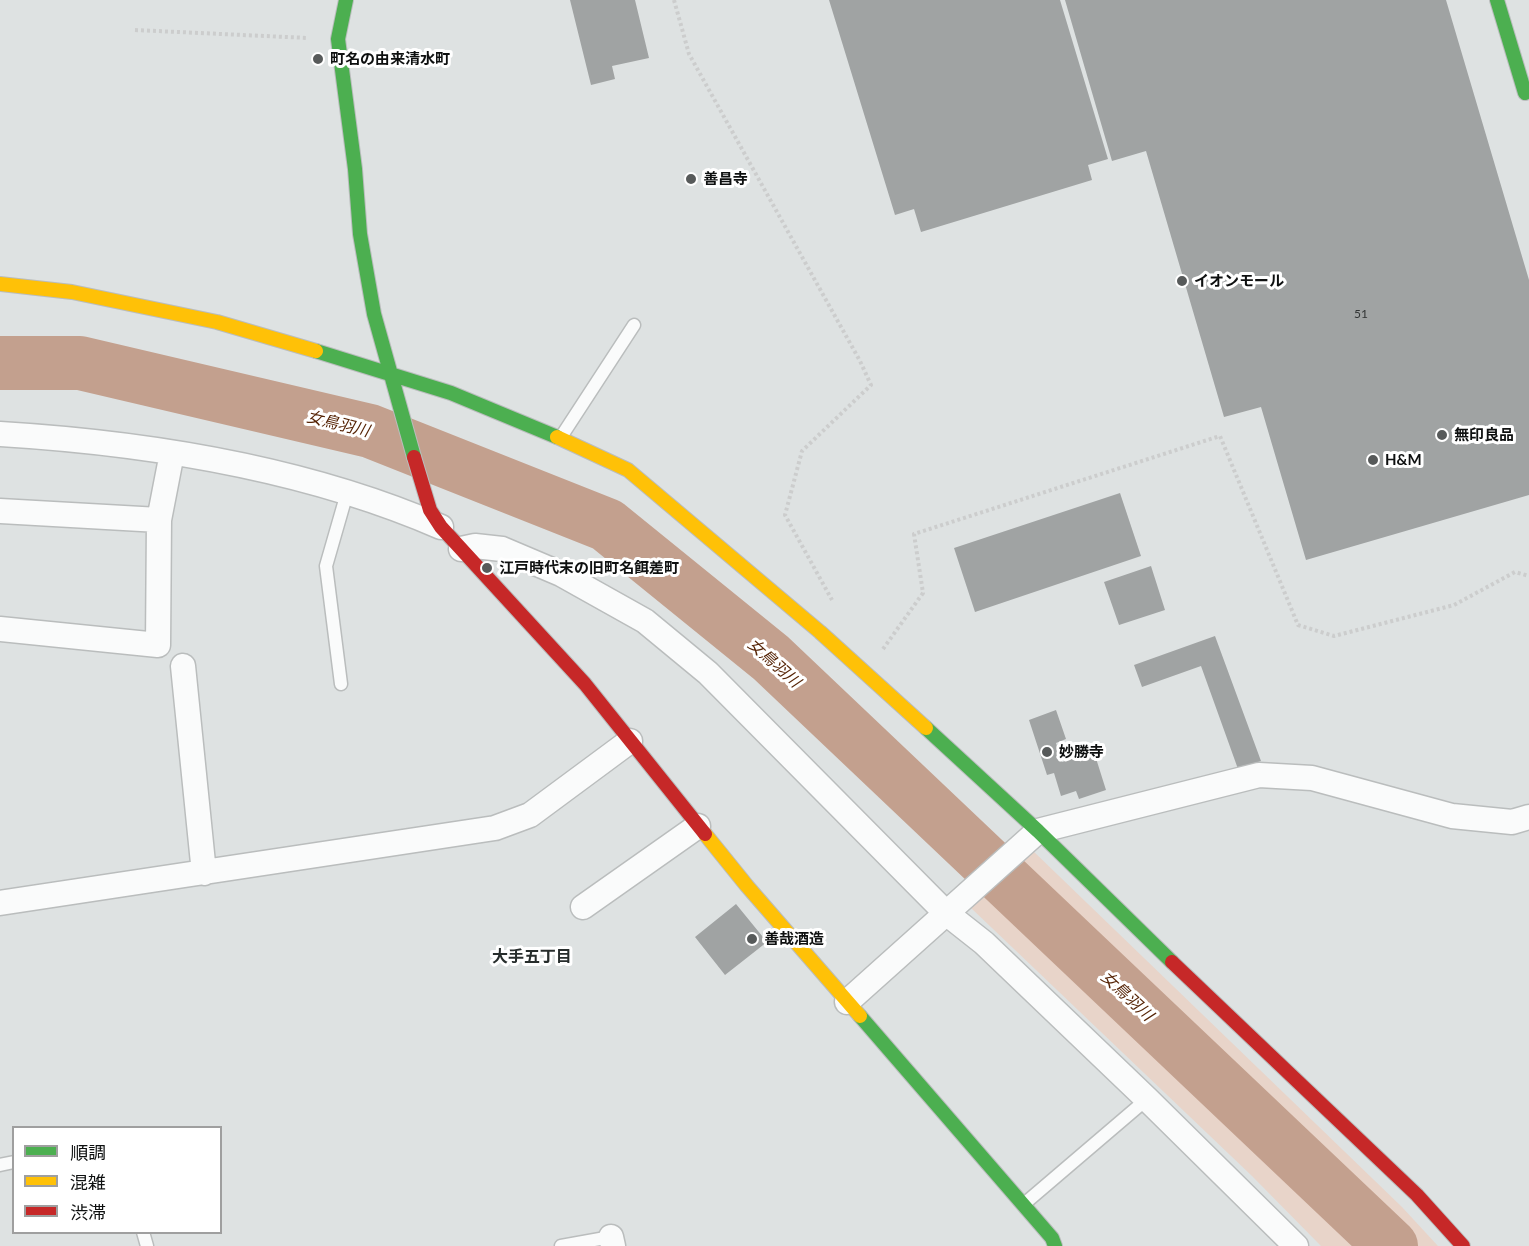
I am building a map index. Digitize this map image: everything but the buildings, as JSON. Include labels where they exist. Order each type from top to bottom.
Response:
[{"type":"street","points":[[346,0],[338,39],[355,169],[360,234],[374,314],[391,378],[436,519],[585,684],[698,826],[1052,1238],[1055,1246]]},
{"type":"street","points":[[1497,0],[1528,97]]},
{"type":"street","points":[[0,284],[72,292],[217,322],[391,378],[451,393],[560,438],[628,470],[820,632],[1032,837],[1417,1195],[1463,1246]]},
{"type":"street","points":[[0,434],[114,443],[219,460],[436,519]]},
{"type":"street","points":[[0,629],[158,645],[159,520],[172,453]]},
{"type":"street","points":[[0,511],[159,520]]},
{"type":"street","points":[[461,549],[475,546],[502,549],[561,574],[645,621],[708,673],[952,908],[984,943],[1296,1246]]},
{"type":"street","points":[[183,666],[204,873]]},
{"type":"street","points":[[0,903],[495,828],[530,815],[630,741]]},
{"type":"street","points":[[847,1002],[1032,837],[1259,775],[1312,778],[1452,816],[1512,822],[1529,817]]},
{"type":"street","points":[[583,907],[698,826]]},
{"type":"lane","points":[[560,438],[634,325]]},
{"type":"lane","points":[[341,684],[326,566],[347,493]]},
{"type":"lane","points":[[1023,1204],[1147,1099]]},
{"type":"lane","points":[[561,1246],[612,1242]]},
{"type":"path","points":[[674,0],[689,54],[860,361],[871,385],[801,451],[785,515],[830,594],[835,612],[820,632]]},
{"type":"path","points":[[135,30],[338,39]]},
{"type":"path","points":[[865,675],[923,593],[914,534],[1220,436],[1298,625],[1334,636],[1454,605],[1515,572],[1529,576]]},
{"type":"shaded area","points":[[1030,848],[1402,1207],[1438,1246],[1398,1246],[1007,869]]},
{"type":"shaded area","points":[[995,878],[1372,1246],[1321,1246],[1252,1176],[971,908]]},
{"type":"waterway","name":"女鳥羽川","points":[[0,363],[80,363],[370,431],[607,525],[771,658],[1391,1246]]},
{"type":"traffic: fast","points":[[346,0],[338,39],[355,169],[360,234],[374,314],[414,457]]},
{"type":"traffic: fast","points":[[1497,0],[1525,93]]},
{"type":"traffic: fast","points":[[316,351],[451,393],[557,437]]},
{"type":"traffic: fast","points":[[926,728],[1038,831],[1172,962]]},
{"type":"traffic: fast","points":[[860,1016],[1052,1238],[1055,1246]]},
{"type":"traffic: slow","points":[[0,284],[72,292],[217,322],[316,351]]},
{"type":"traffic: slow","points":[[557,437],[628,470],[820,632],[926,728]]},
{"type":"traffic: slow","points":[[705,834],[860,1016]]},
{"type":"traffic: jam","points":[[414,457],[430,510],[441,527],[585,684],[705,834]]},
{"type":"traffic: jam","points":[[1172,962],[1417,1195],[1463,1246]]},
{"type":"place","name":"町名の由来清水町","points":[[318,59]]},
{"type":"place","name":"善昌寺","points":[[691,179]]},
{"type":"place","name":"イオンモール","points":[[1182,281]]},
{"type":"place","name":"無印良品","points":[[1442,435]]},
{"type":"place","name":"H&M","points":[[1373,460]]},
{"type":"place","name":"江戸時代末の旧町名餌差町","points":[[487,568]]},
{"type":"place","name":"妙勝寺","points":[[1047,752]]},
{"type":"place","name":"善哉酒造","points":[[752,939]]},
{"type":"district","name":"大手五丁目","points":[[532,957]]}]
